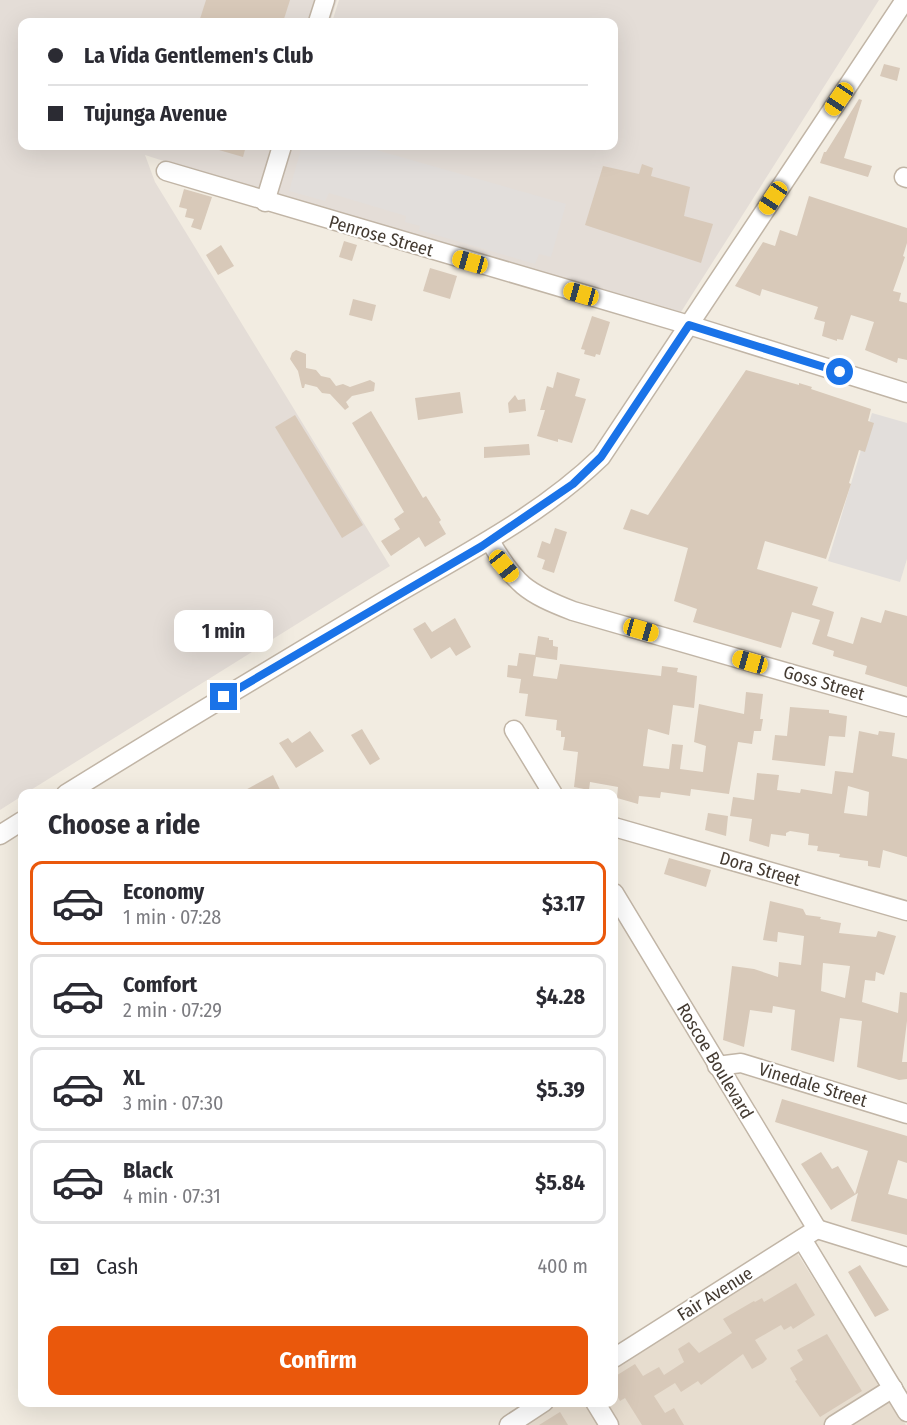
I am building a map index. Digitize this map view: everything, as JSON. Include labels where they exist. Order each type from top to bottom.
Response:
[{"type":"street","points":[[319,18],[325,0]]},
{"type":"street","points":[[74,789],[263,672],[489,541],[573,484],[601,457],[905,0]]},
{"type":"street","points":[[265,202],[281,150]]},
{"type":"street","name":"Penrose Street","points":[[166,171],[689,325],[907,393]]},
{"type":"street","name":"Goss Street","points":[[489,541],[504,566],[518,583],[538,597],[573,611],[907,707]]},
{"type":"street","points":[[514,730],[550,789]]},
{"type":"street","points":[[0,835],[18,824]]},
{"type":"street","name":"Dora Street","points":[[618,828],[907,911]]},
{"type":"street","name":"Roscoe Boulevard","points":[[618,900],[717,1066],[907,1412]]},
{"type":"street","name":"Vinedale Street","points":[[717,1066],[741,1064],[907,1114]]},
{"type":"street","points":[[809,1234],[907,1257]]},
{"type":"street","name":"Fair Avenue","points":[[618,1355],[809,1234]]},
{"type":"street","points":[[834,1425],[892,1388]]},
{"type":"street","points":[[509,1425],[536,1407]]},
{"type":"street","points":[[598,1407],[609,1425]]},
{"type":"shaded area","points":[[0,0],[337,0],[331,18],[18,18],[18,150],[618,150],[618,18],[333,18],[339,0],[879,0],[681,312],[275,197],[145,155],[155,182],[390,566],[32,789],[18,789],[18,799],[0,810]]},
{"type":"shaded area","points":[[301,150],[376,150],[566,204],[551,257],[539,254],[535,264],[419,230],[420,226],[405,222],[406,216],[329,193],[325,201],[289,191]]},
{"type":"shaded area","points":[[872,413],[907,423],[907,559],[900,582],[828,561]]},
{"type":"shaded area","points":[[797,1253],[906,1425],[525,1425],[554,1407],[618,1407],[618,1366]]},
{"type":"building","points":[[206,0],[290,0],[284,18],[200,18]]},
{"type":"building","points":[[884,64],[900,68],[897,81],[880,76]]},
{"type":"building","points":[[859,99],[862,100],[844,158],[872,166],[868,177],[820,163],[824,152]]},
{"type":"building","points":[[219,150],[245,150],[243,157]]},
{"type":"building","points":[[642,164],[653,168],[651,176],[690,187],[684,216],[713,224],[701,263],[585,225],[603,166],[639,174]]},
{"type":"building","points":[[184,189],[212,197],[201,230],[191,227],[194,219],[185,217],[187,209],[179,207]]},
{"type":"building","points":[[809,196],[907,228],[907,243],[903,256],[905,257],[893,291],[901,293],[899,301],[907,303],[907,360],[898,358],[897,363],[865,350],[874,322],[851,315],[843,340],[837,339],[837,341],[822,336],[825,322],[814,319],[818,307],[762,289],[760,296],[735,286],[763,242],[775,246],[780,230],[797,236]]},
{"type":"building","points":[[344,241],[357,245],[352,261],[339,257]]},
{"type":"building","points":[[221,245],[234,266],[218,275],[206,255]]},
{"type":"building","points":[[430,268],[457,276],[450,299],[423,291]]},
{"type":"building","points":[[353,299],[376,305],[372,321],[349,315]]},
{"type":"building","points":[[592,316],[610,322],[600,355],[596,354],[595,357],[584,354],[585,350],[581,349]]},
{"type":"building","points":[[296,350],[306,354],[306,368],[316,370],[321,376],[330,378],[336,386],[343,384],[350,387],[370,380],[375,383],[374,391],[352,396],[346,402],[349,407],[345,410],[330,394],[322,393],[317,387],[305,384],[302,388],[298,371],[290,359]]},
{"type":"building","points":[[746,370],[812,387],[811,389],[871,409],[868,421],[874,423],[865,452],[859,450],[849,483],[851,484],[826,559],[765,541],[757,569],[818,587],[812,605],[834,612],[827,636],[853,644],[861,617],[881,623],[885,610],[907,616],[907,687],[865,674],[867,666],[833,656],[834,651],[812,644],[820,620],[792,612],[781,648],[693,622],[697,609],[674,601],[688,548],[623,529],[631,509],[648,515]]},
{"type":"building","points":[[557,372],[580,379],[575,396],[586,399],[572,443],[537,436],[545,410],[540,410],[547,386],[553,388]]},
{"type":"building","points":[[460,392],[463,413],[418,420],[415,398]]},
{"type":"building","points":[[515,395],[518,400],[525,399],[526,411],[509,413],[508,403]]},
{"type":"building","points":[[371,411],[423,498],[426,496],[441,520],[439,522],[446,534],[425,547],[419,537],[391,556],[381,541],[400,529],[394,519],[404,512],[352,423]]},
{"type":"building","points":[[295,415],[363,525],[342,538],[275,427]]},
{"type":"building","points":[[529,444],[530,455],[484,458],[484,447]]},
{"type":"building","points":[[555,528],[567,532],[554,573],[542,569],[545,560],[537,557],[542,541],[550,544]]},
{"type":"building","points":[[455,618],[471,647],[456,656],[450,647],[431,659],[413,629],[425,622],[432,632]]},
{"type":"building","points":[[538,636],[553,640],[553,646],[558,647],[557,660],[536,657],[533,676],[557,679],[560,664],[661,676],[662,666],[678,668],[677,672],[697,676],[694,708],[673,705],[669,735],[648,729],[643,766],[669,769],[672,744],[683,745],[680,769],[703,772],[706,746],[694,742],[699,704],[744,714],[746,692],[763,694],[761,731],[754,731],[752,744],[738,742],[729,794],[691,789],[690,796],[661,792],[660,798],[639,796],[638,804],[618,798],[618,787],[590,782],[589,789],[574,787],[578,752],[563,750],[565,737],[561,737],[561,731],[556,730],[557,720],[525,716],[528,694],[519,693],[521,679],[507,677],[508,665],[517,666],[519,653],[535,655]]},
{"type":"building","points":[[790,707],[829,710],[829,713],[847,716],[845,737],[829,736],[825,766],[772,760],[775,735],[787,736]]},
{"type":"building","points":[[362,729],[380,759],[370,765],[351,735]]},
{"type":"building","points":[[310,731],[324,751],[296,768],[279,743],[288,738],[292,743]]},
{"type":"building","points":[[859,731],[878,735],[879,731],[895,733],[892,756],[907,759],[907,857],[883,850],[880,868],[868,866],[868,861],[817,851],[818,846],[808,845],[809,834],[790,831],[786,833],[786,836],[771,834],[769,847],[749,841],[752,819],[730,816],[733,797],[754,800],[757,773],[779,775],[777,790],[800,793],[801,789],[832,794],[835,771],[853,773]],"holes":[[[848,786],[869,792],[867,816],[844,813]]]},
{"type":"building","points":[[273,775],[280,789],[247,789]]},
{"type":"building","points":[[708,813],[728,816],[726,836],[705,830]]},
{"type":"building","points":[[669,858],[711,870],[706,887],[664,874]]},
{"type":"building","points":[[770,901],[803,909],[806,915],[841,923],[839,933],[876,937],[878,931],[896,936],[884,975],[876,972],[875,981],[865,980],[862,1002],[898,1013],[900,992],[907,993],[907,1021],[902,1062],[907,1062],[907,1079],[899,1080],[857,1067],[862,1021],[840,1018],[834,1062],[791,1050],[795,1010],[773,1006],[772,1013],[750,1010],[744,1047],[723,1040],[732,966],[754,969],[778,977],[779,962],[801,965],[804,936],[778,932],[777,942],[763,940]],"holes":[[[823,963],[850,966],[845,998],[821,991]]]},
{"type":"building","points":[[782,1099],[907,1136],[907,1163],[898,1160],[888,1194],[907,1199],[907,1235],[851,1221],[858,1193],[831,1210],[801,1164],[821,1152],[832,1169],[838,1166],[855,1194],[868,1151],[775,1122]]},
{"type":"building","points":[[860,1265],[889,1310],[875,1317],[848,1272]]},
{"type":"building","points":[[796,1283],[815,1315],[793,1329],[791,1326],[784,1330],[781,1325],[755,1340],[767,1359],[752,1369],[743,1354],[701,1385],[698,1381],[681,1392],[675,1383],[654,1396],[665,1413],[674,1408],[684,1425],[642,1425],[625,1398],[620,1401],[618,1375],[635,1364],[643,1376],[659,1367],[664,1375],[684,1362],[678,1349],[689,1342],[699,1353],[732,1333],[723,1319],[754,1301],[762,1298],[764,1302]]},
{"type":"building","points":[[827,1334],[862,1391],[820,1417],[795,1381],[797,1380],[790,1368],[803,1360],[797,1350]]},
{"type":"building","points":[[560,1412],[568,1425],[539,1425]]},
{"type":"route","points":[[224,697],[420,580],[482,546],[573,484],[601,457],[689,325],[840,372]]}]
